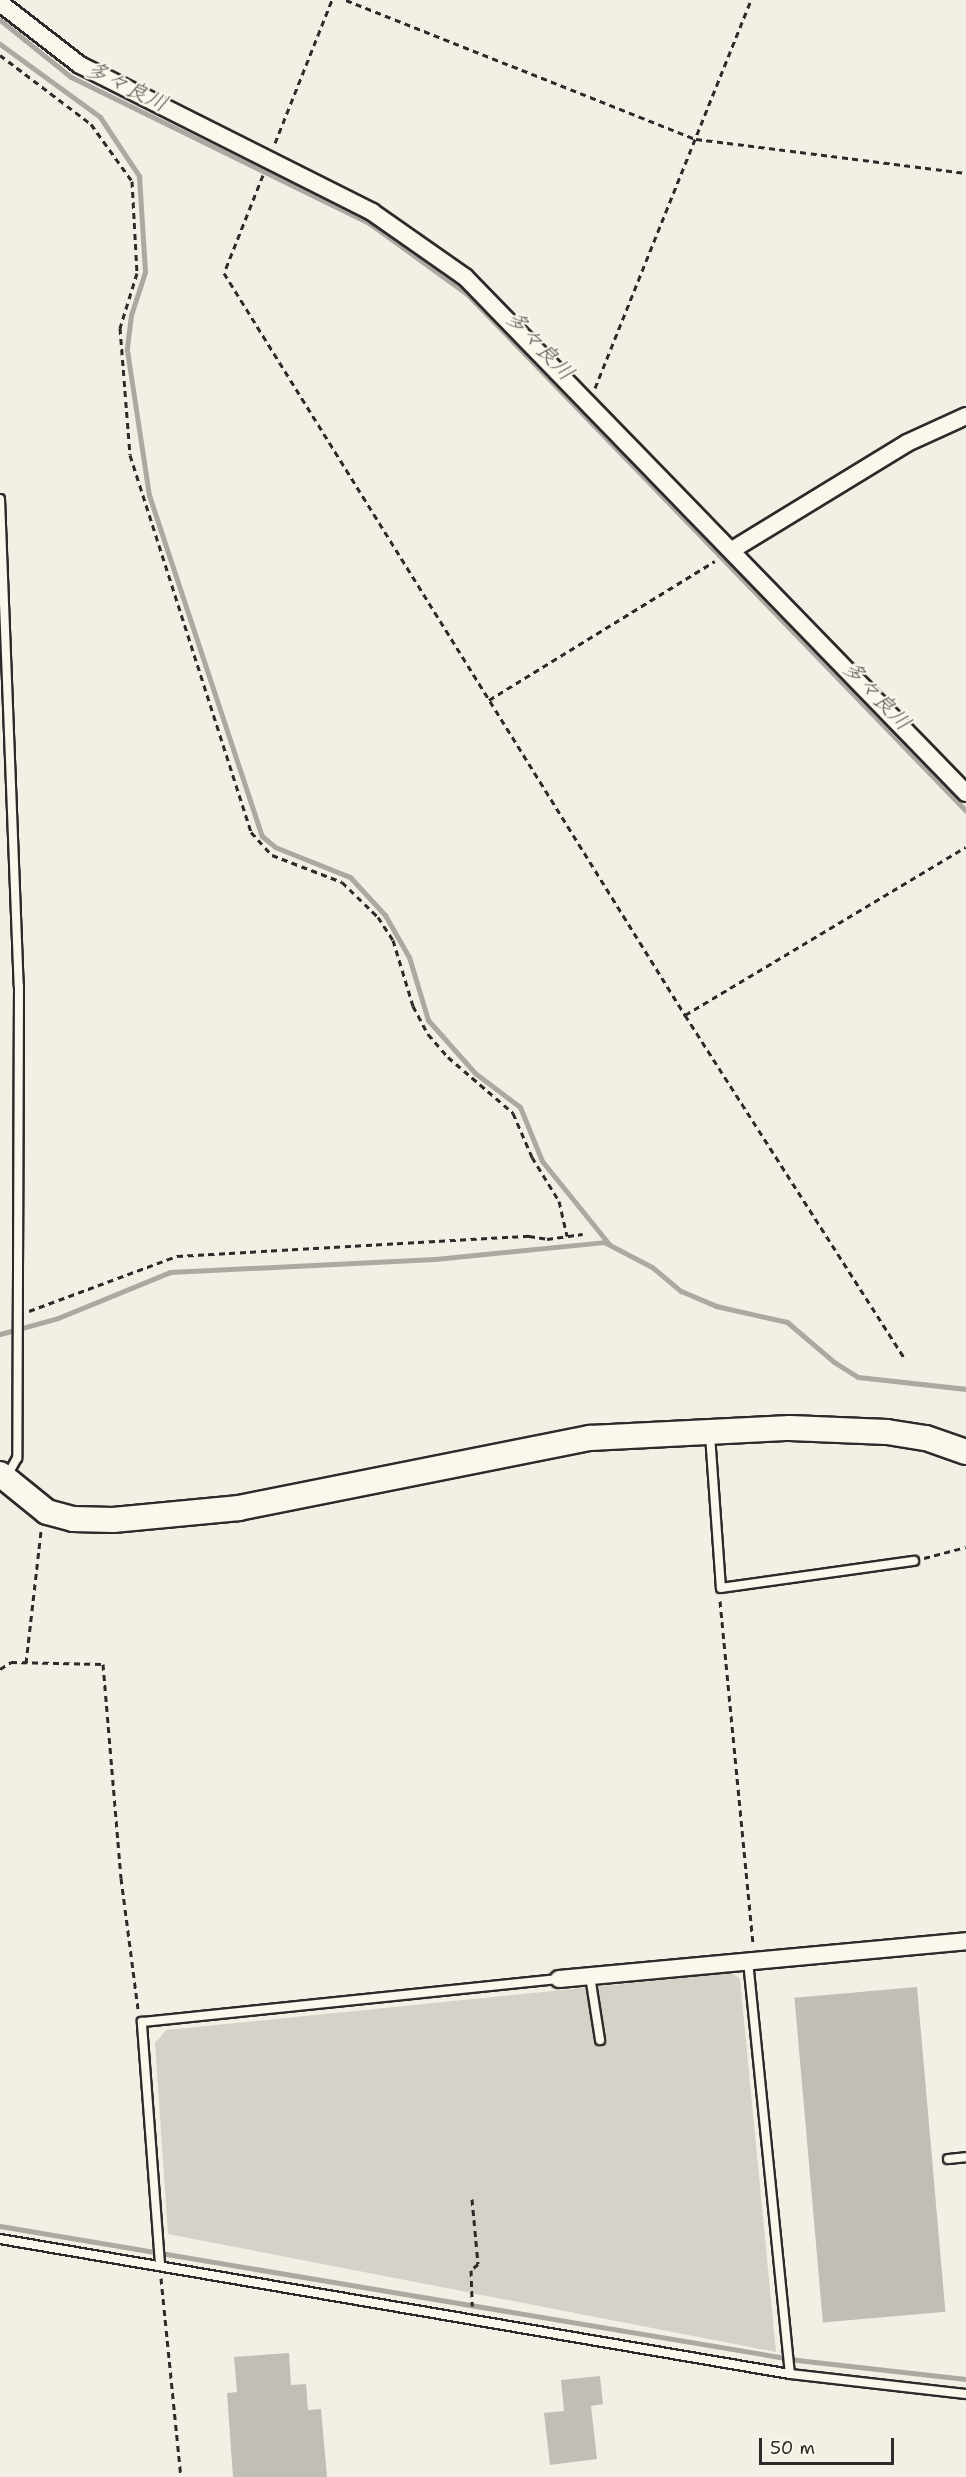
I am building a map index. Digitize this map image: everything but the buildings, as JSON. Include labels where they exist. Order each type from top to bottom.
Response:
[{"type":"street","points":[[0,3],[80,65],[372,212],[465,277],[966,793]]},
{"type":"street","points":[[732,550],[907,443],[966,416]]},
{"type":"street","points":[[3,1476],[47,1512],[73,1520],[113,1520],[239,1508],[561,1442],[709,1431],[790,1428],[908,1433],[966,1452]]},
{"type":"street","points":[[560,1979],[966,1941]]},
{"type":"lane","points":[[0,499],[4,718],[19,986],[17,1458],[3,1476]]},
{"type":"lane","points":[[709,1431],[721,1588],[914,1561]]},
{"type":"lane","points":[[748,1961],[784,2336],[789,2349],[790,2371]]},
{"type":"lane","points":[[590,1976],[600,2040]]},
{"type":"lane","points":[[159,2260],[157,2244],[160,2231],[142,2022],[560,1979]]},
{"type":"lane","points":[[948,2159],[966,2157]]},
{"type":"lane","points":[[0,2240],[159,2260],[790,2371],[966,2394]]},
{"type":"path","points":[[332,0],[224,273],[685,1015],[904,1358]]},
{"type":"path","points":[[346,0],[696,139],[966,173]]},
{"type":"path","points":[[589,404],[751,0]]},
{"type":"path","points":[[0,55],[91,124],[132,182],[137,273],[120,328],[130,455],[251,832],[272,855],[342,882],[378,917],[393,940],[421,1023],[448,1058],[513,1113],[532,1157],[559,1201],[567,1236]]},
{"type":"path","points":[[489,700],[732,550]]},
{"type":"path","points":[[685,1015],[966,847]]},
{"type":"path","points":[[18,1316],[177,1256],[529,1236],[547,1239],[583,1234]]},
{"type":"path","points":[[26,1663],[42,1524],[47,1512]]},
{"type":"path","points":[[914,1561],[966,1547]]},
{"type":"path","points":[[721,1588],[753,1950],[748,1961]]},
{"type":"path","points":[[0,1669],[11,1662],[104,1664],[121,1878],[142,2022]]},
{"type":"path","points":[[472,2199],[478,2264],[471,2270],[472,2311]]},
{"type":"path","points":[[159,2260],[181,2477]]},
{"type":"shaded area","points":[[732,1973],[740,1979],[776,2352],[168,2234],[155,2043],[166,2030]]},
{"type":"waterway","name":"多々良川","points":[[0,20],[71,77],[369,223],[467,294],[966,811]]},
{"type":"waterway","points":[[0,44],[100,117],[139,176],[145,272],[131,315],[127,350],[149,495],[262,836],[275,847],[350,877],[385,915],[409,957],[428,1020],[475,1073],[520,1107],[542,1161],[609,1244]]},
{"type":"waterway","points":[[0,1334],[58,1318],[170,1272],[435,1259],[604,1242],[652,1267],[681,1291],[716,1306],[787,1322],[834,1362],[858,1377],[966,1389]]},
{"type":"waterway","points":[[0,2226],[797,2360],[966,2379]]}]
